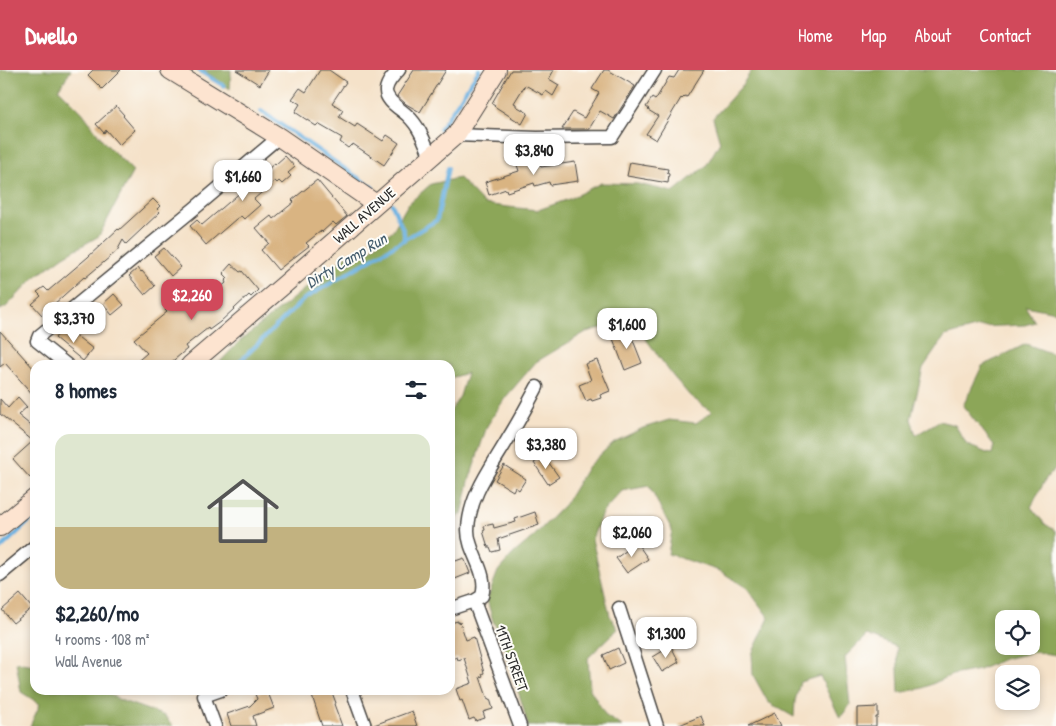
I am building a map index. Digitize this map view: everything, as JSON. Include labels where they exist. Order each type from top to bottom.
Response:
[{"type":"street","points":[[170,70],[279,136],[376,204]]},
{"type":"street","points":[[399,70],[389,82],[386,92],[391,101],[414,122],[430,157]]},
{"type":"street","name":"WALL AVENUE","points":[[196,360],[456,135],[498,70]]},
{"type":"street","points":[[456,135],[537,138],[612,137],[655,70]]},
{"type":"street","points":[[61,360],[37,341],[39,336],[195,208],[279,136]]},
{"type":"street","points":[[455,607],[474,601],[482,596],[484,587],[482,574],[472,549],[468,532],[470,510],[482,481],[537,387]]},
{"type":"street","points":[[0,527],[30,502]]},
{"type":"street","points":[[0,575],[30,550]]},
{"type":"street","name":"11TH STREET","points":[[474,601],[520,726]]},
{"type":"street","points":[[619,608],[657,726]]},
{"type":"street","points":[[207,695],[204,696],[215,726]]},
{"type":"street","points":[[354,695],[365,726]]},
{"type":"green space","points":[[0,70],[71,70],[59,89],[82,112],[104,142],[133,171],[99,236],[64,256],[35,277],[6,307],[0,310]]},
{"type":"green space","points":[[203,70],[231,70],[230,89]]},
{"type":"green space","points":[[752,70],[1056,70],[1056,312],[1025,306],[1035,322],[1025,325],[979,327],[945,336],[923,368],[911,419],[916,435],[939,421],[955,425],[967,445],[992,454],[994,445],[963,406],[982,366],[1026,344],[1056,355],[1056,468],[1047,477],[1031,507],[1045,524],[1056,531],[1056,655],[1040,653],[1040,610],[995,610],[995,655],[1022,655],[1004,659],[979,670],[952,675],[923,688],[899,693],[897,647],[867,635],[845,657],[850,705],[840,718],[820,676],[800,682],[795,701],[794,717],[768,702],[753,675],[752,654],[769,618],[747,588],[720,571],[668,554],[672,530],[649,486],[622,491],[602,513],[592,539],[610,616],[618,629],[588,658],[590,689],[606,716],[622,726],[528,726],[504,643],[493,621],[487,600],[498,571],[565,504],[588,466],[614,442],[643,428],[669,420],[696,423],[712,412],[690,396],[646,339],[629,321],[586,332],[536,362],[505,398],[487,426],[469,481],[462,514],[455,519],[455,404],[460,396],[467,373],[455,377],[455,360],[222,360],[240,341],[347,256],[371,249],[393,230],[408,204],[431,184],[459,178],[484,204],[538,210],[569,199],[601,183],[638,184],[673,192],[706,166],[720,142],[713,118],[740,88]]},
{"type":"green space","points":[[16,662],[30,664],[30,695],[111,695],[165,716],[173,726],[30,726],[40,704],[21,692]]},
{"type":"building","points":[[93,70],[121,70],[102,89],[88,75]]},
{"type":"building","points":[[236,70],[269,70],[260,85]]},
{"type":"building","points":[[320,70],[329,70],[346,82],[332,103],[343,110],[339,117],[355,127],[357,124],[383,141],[387,135],[399,143],[384,165],[353,144],[348,148],[340,142],[342,138],[318,124],[316,126],[295,112],[300,104],[292,99],[300,88],[306,92]]},
{"type":"building","points":[[414,70],[446,70],[420,112],[397,96]]},
{"type":"building","points":[[511,70],[554,70],[549,79],[559,85],[553,96],[546,91],[543,95],[525,85],[514,103],[528,113],[522,124],[492,103]]},
{"type":"building","points":[[604,70],[608,70],[635,86],[614,119],[600,111],[589,129],[562,129],[573,112],[584,118],[599,93],[592,89]]},
{"type":"building","points":[[679,70],[704,70],[687,97],[681,98],[656,140],[646,134],[658,116],[646,107],[652,98],[656,99],[669,77],[674,78]]},
{"type":"building","points":[[116,106],[135,130],[119,145],[106,130],[104,133],[96,124]]},
{"type":"building","points":[[285,156],[295,167],[288,173],[291,176],[282,184],[279,181],[277,183],[275,181],[254,199],[260,205],[244,219],[241,216],[236,219],[206,245],[190,226],[197,220],[202,225]]},
{"type":"building","points":[[529,158],[531,165],[539,162],[541,167],[575,162],[578,181],[550,185],[549,182],[535,186],[534,183],[507,192],[506,189],[489,195],[485,182],[519,171],[516,162]]},
{"type":"building","points":[[630,162],[668,169],[668,183],[627,176]]},
{"type":"building","points":[[317,180],[347,216],[336,225],[333,222],[321,231],[306,243],[309,246],[278,270],[261,250],[269,243],[256,228],[271,216],[273,219],[294,202],[292,200]]},
{"type":"building","points":[[153,199],[160,206],[157,209],[160,212],[126,244],[123,240],[117,251],[84,277],[42,315],[32,304],[41,296],[37,292],[44,287],[48,291]]},
{"type":"building","points":[[164,248],[181,267],[171,276],[154,256]]},
{"type":"building","points":[[231,264],[240,272],[242,271],[258,290],[251,297],[249,295],[220,322],[209,330],[208,328],[185,346],[187,349],[174,360],[139,360],[147,353],[134,339],[167,312],[165,310],[177,301],[181,300],[190,311],[195,309],[226,283],[225,281],[228,278],[223,273]]},
{"type":"building","points":[[138,268],[155,286],[145,295],[129,276]]},
{"type":"building","points":[[114,294],[124,305],[112,315],[103,304]]},
{"type":"building","points":[[64,326],[93,349],[82,360],[55,338]]},
{"type":"building","points":[[629,330],[642,363],[625,370],[612,336]]},
{"type":"building","points":[[0,331],[30,364],[30,391],[5,363],[0,367]]},
{"type":"building","points":[[597,360],[610,391],[600,395],[601,398],[586,401],[579,385],[591,380],[585,364]]},
{"type":"building","points":[[18,397],[27,407],[18,415],[30,425],[30,439],[0,414],[0,399],[8,408]]},
{"type":"building","points":[[30,444],[30,478],[13,459]]},
{"type":"building","points":[[544,456],[559,477],[548,484],[534,463]]},
{"type":"building","points":[[504,465],[526,479],[519,490],[515,487],[513,491],[495,480]]},
{"type":"building","points":[[535,512],[539,525],[498,539],[500,550],[492,552],[490,547],[488,547],[483,531],[485,530],[484,526],[493,524],[494,528],[516,522],[515,519]]},
{"type":"building","points":[[614,520],[624,532],[615,540],[605,529]]},
{"type":"building","points":[[637,543],[648,559],[627,573],[616,558]]},
{"type":"building","points":[[464,558],[470,573],[455,579],[455,561]]},
{"type":"building","points":[[20,594],[30,606],[30,610],[13,623],[2,610]]},
{"type":"building","points":[[455,622],[460,622],[466,640],[474,637],[484,673],[480,677],[493,709],[483,712],[485,718],[476,721],[474,718],[469,720],[456,689],[472,683],[464,658],[458,660],[457,657],[455,658]]},
{"type":"building","points":[[671,646],[679,662],[662,672],[653,657]]},
{"type":"building","points":[[618,648],[624,663],[609,670],[603,655]]},
{"type":"building","points":[[255,695],[269,695],[274,708],[253,716],[256,726],[231,726],[227,714],[250,706],[257,699]]},
{"type":"building","points":[[312,695],[333,695],[342,726],[322,726]]},
{"type":"building","points":[[878,707],[876,726],[857,726],[857,708]]},
{"type":"building","points":[[412,711],[417,726],[374,725]]},
{"type":"building","points":[[775,713],[781,726],[748,726]]},
{"type":"building","points":[[701,716],[705,726],[677,726]]},
{"type":"waterway","points":[[198,70],[224,86]]},
{"type":"waterway","name":"Dirty Camp Run","points":[[440,129],[479,70]]},
{"type":"waterway","points":[[261,111],[373,188]]},
{"type":"waterway","name":"Dirty Camp Run","points":[[241,360],[304,299],[437,220],[448,168]]},
{"type":"waterway","points":[[392,204],[404,232],[404,240]]},
{"type":"waterway","name":"Dirty Camp Run","points":[[0,549],[30,521]]}]
